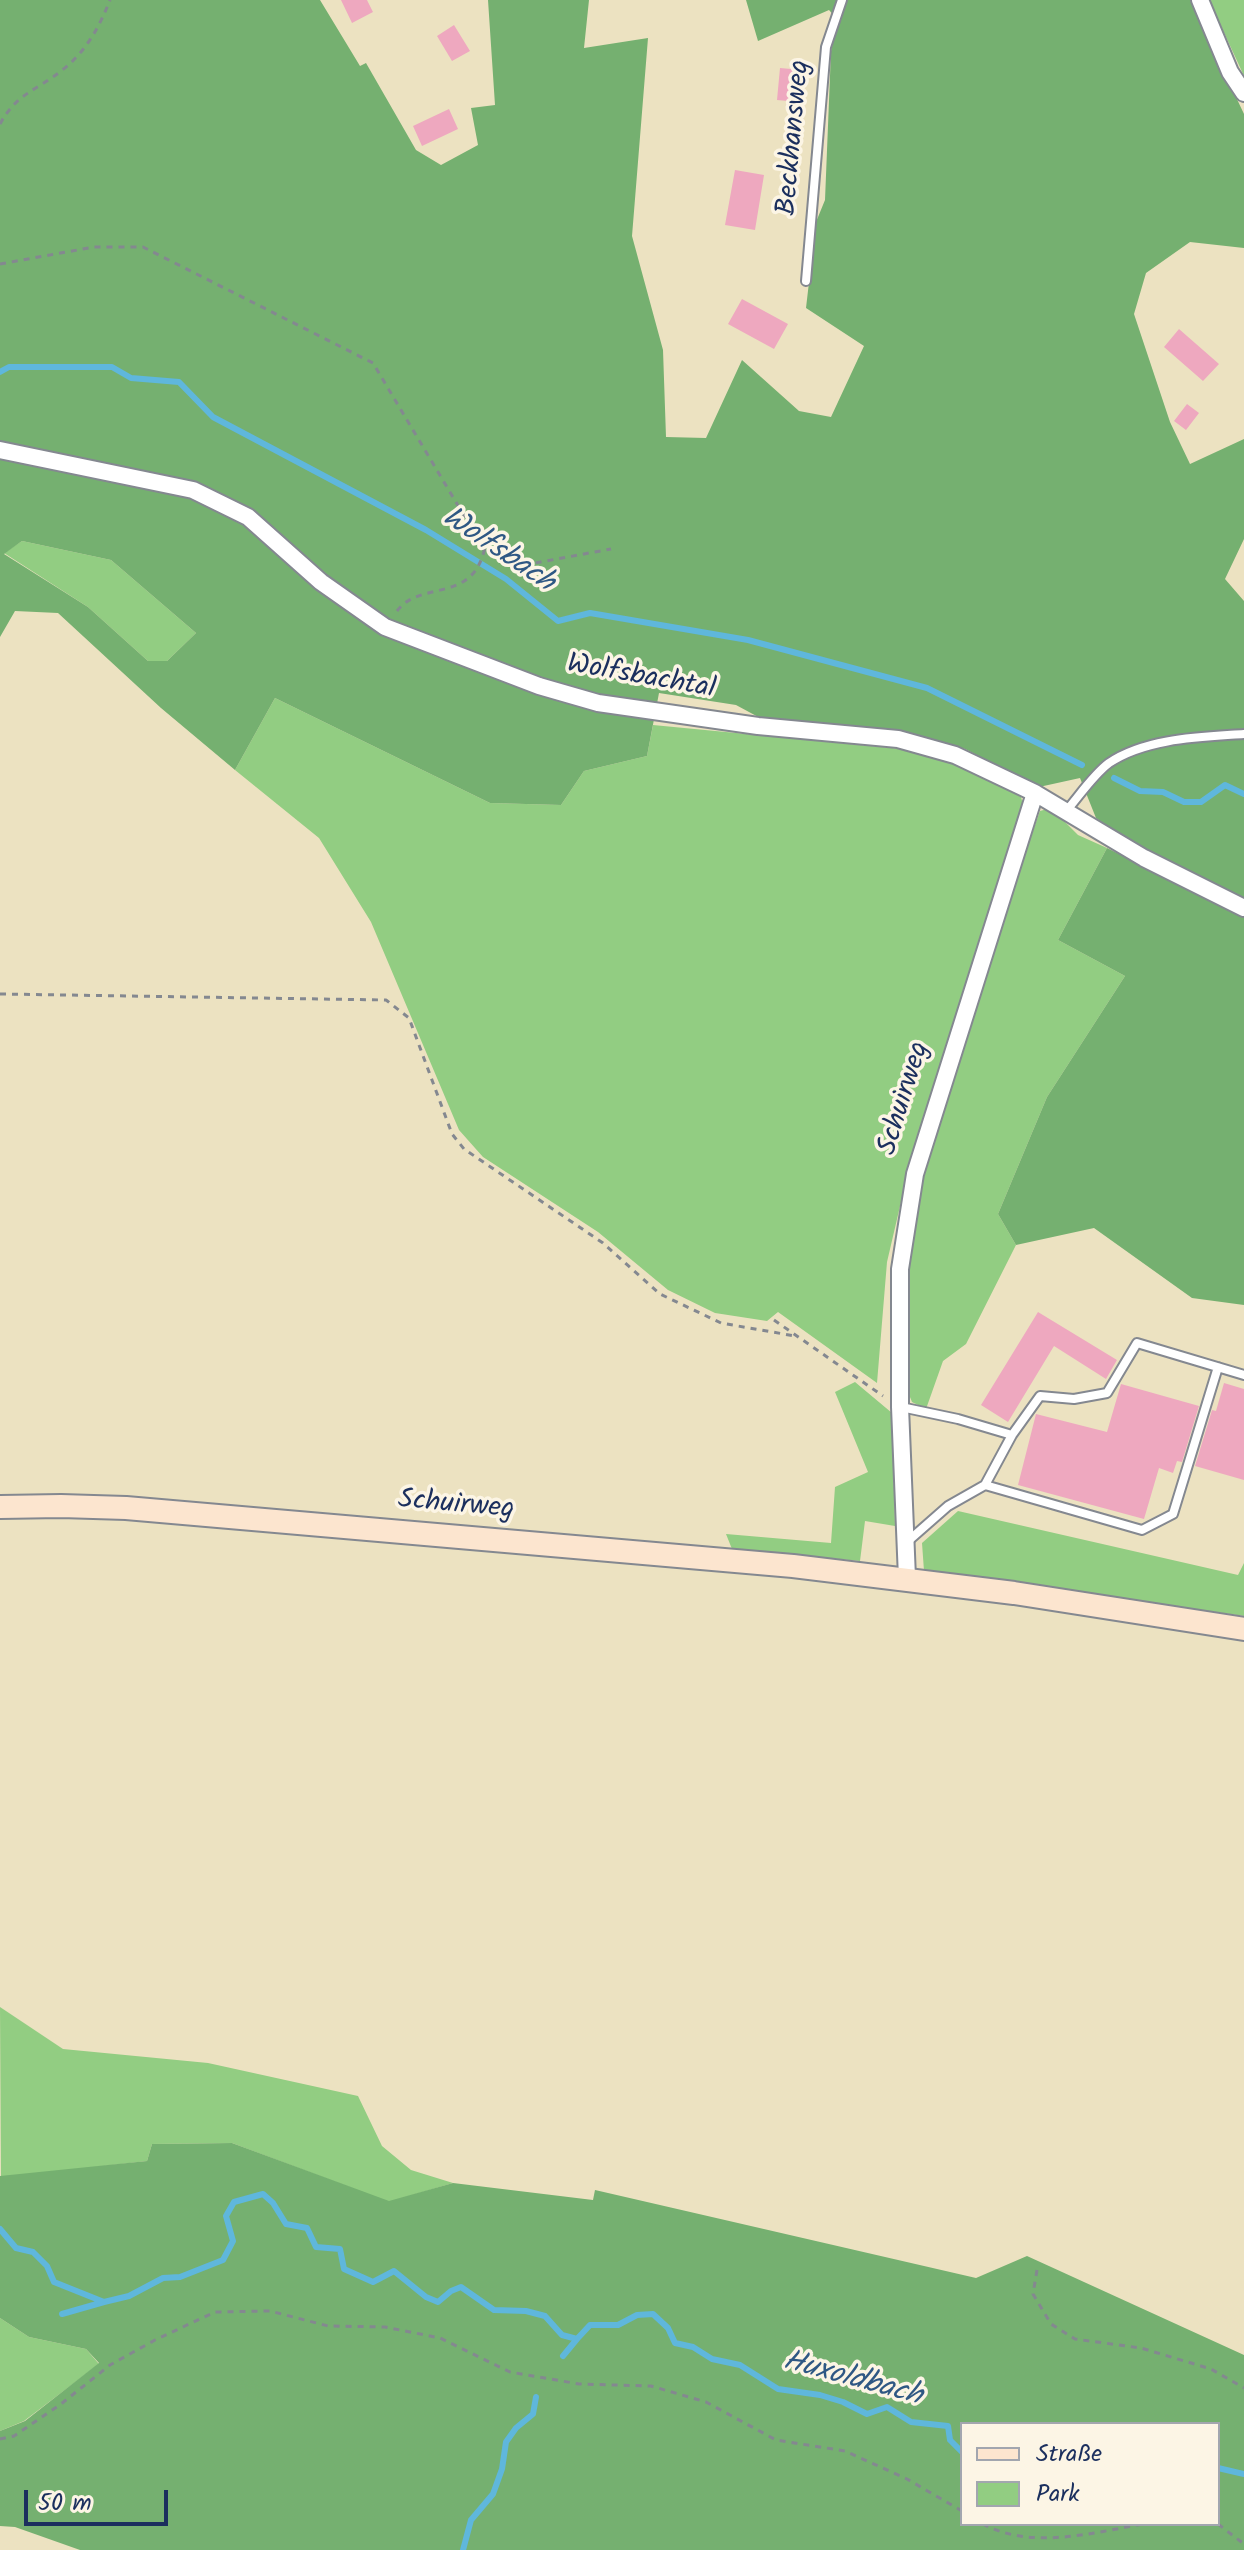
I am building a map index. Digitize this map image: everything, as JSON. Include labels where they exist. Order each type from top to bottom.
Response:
[{"type":"main road","name":"Schuirweg","points":[[0,1507],[126,1508],[793,1566],[907,1578],[1244,1629]]},
{"type":"street","points":[[1200,0],[1230,72],[1244,93]]},
{"type":"street","name":"Wolfsbachtal","points":[[0,450],[193,490],[248,517],[321,582],[385,627],[539,686],[598,703],[758,726],[898,739],[955,755],[1035,793],[1144,858],[1244,908]]},
{"type":"street","name":"Schuirweg","points":[[907,1578],[900,1407],[900,1269],[915,1174],[1035,793]]},
{"type":"lane","name":"Beckhansweg","points":[[806,281],[826,47],[842,0]]},
{"type":"lane","points":[[1067,810],[1107,765],[1126,754],[1160,744],[1244,734]]},
{"type":"lane","points":[[907,1543],[948,1506],[985,1485],[1012,1435],[1040,1396],[1074,1399],[1107,1393],[1137,1343],[1244,1375]]},
{"type":"lane","points":[[985,1485],[1142,1530],[1173,1514],[1218,1367]]},
{"type":"lane","points":[[900,1407],[958,1419],[1012,1435]]},
{"type":"path","points":[[0,124],[14,103],[75,58],[97,29],[110,0]]},
{"type":"path","points":[[0,264],[94,247],[143,247],[373,363],[485,546],[524,565],[611,549]]},
{"type":"path","points":[[385,627],[401,606],[416,596],[453,589],[469,577],[485,546]]},
{"type":"path","points":[[0,994],[386,1000],[409,1018],[452,1134],[464,1149],[603,1243],[660,1294],[721,1323],[795,1336]]},
{"type":"path","points":[[774,1320],[900,1407]]},
{"type":"path","points":[[1037,2270],[1033,2294],[1051,2324],[1075,2339],[1141,2348],[1211,2369],[1244,2388]]},
{"type":"path","points":[[0,2439],[14,2436],[110,2365],[155,2340],[215,2312],[270,2311],[328,2326],[385,2327],[440,2338],[510,2372],[579,2384],[651,2386],[706,2402],[776,2440],[845,2451],[907,2479],[960,2510]]},
{"type":"path","points":[[986,2526],[1047,2541],[1132,2526]]},
{"type":"path","points":[[1220,2526],[1244,2544]]},
{"type":"green space","points":[[0,0],[320,0],[360,66],[366,63],[416,150],[441,165],[478,145],[471,108],[495,105],[488,0],[589,0],[584,48],[648,38],[632,236],[663,350],[666,437],[706,438],[742,360],[799,411],[831,417],[864,346],[806,308],[816,222],[825,200],[831,51],[838,20],[829,10],[758,41],[746,0],[1190,0],[1244,114],[1244,248],[1190,242],[1146,273],[1134,314],[1170,422],[1190,464],[1244,439],[1244,539],[1225,579],[1244,601],[1244,902],[1139,849],[1096,818],[1080,778],[1039,787],[965,749],[901,732],[762,719],[736,705],[659,693],[647,756],[584,771],[561,805],[490,803],[275,698],[235,770],[161,708],[58,613],[15,611],[0,637]],"holes":[[[22,541],[111,560],[196,633],[167,661],[148,661],[88,607],[4,554]]]},
{"type":"green space","points":[[1209,0],[1244,0],[1244,76]]},
{"type":"green space","points":[[22,541],[111,560],[196,633],[167,661],[148,661],[88,607],[4,553]]},
{"type":"green space","points":[[275,698],[490,803],[561,805],[584,771],[647,756],[653,725],[913,750],[969,769],[1021,797],[1025,811],[908,1172],[887,1262],[877,1383],[778,1312],[767,1321],[715,1313],[668,1290],[598,1232],[483,1157],[459,1130],[371,922],[319,838],[235,770]]},
{"type":"green space","points":[[1051,808],[1078,835],[1107,848],[1058,940],[1125,976],[1047,1097],[998,1214],[1016,1245],[966,1344],[943,1361],[926,1409],[912,1402],[906,1387],[906,1264],[921,1176],[1005,910],[1040,811]]},
{"type":"green space","points":[[1107,848],[1244,915],[1244,1305],[1192,1298],[1094,1228],[1016,1245],[998,1214],[1047,1097],[1125,976],[1058,940]]},
{"type":"green space","points":[[855,1382],[892,1413],[895,1526],[865,1521],[860,1561],[732,1549],[726,1534],[831,1543],[835,1487],[868,1472],[835,1392]]},
{"type":"green space","points":[[958,1511],[1238,1575],[1244,1563],[1244,1616],[924,1571],[922,1543]]},
{"type":"green space","points":[[0,2007],[63,2049],[208,2063],[358,2096],[382,2146],[411,2170],[453,2183],[389,2202],[232,2143],[152,2144],[147,2161],[1,2178]]},
{"type":"green space","points":[[232,2143],[389,2201],[453,2183],[593,2200],[595,2190],[976,2278],[1027,2256],[1244,2355],[1244,2550],[80,2550],[15,2527],[0,2526],[0,2431],[25,2421],[99,2363],[86,2349],[29,2337],[0,2318],[0,2176],[147,2161],[152,2144]]},
{"type":"green space","points":[[0,2318],[29,2337],[86,2349],[99,2364],[24,2421],[0,2431]]},
{"type":"building","points":[[341,0],[367,0],[373,12],[352,23]]},
{"type":"building","points":[[454,25],[470,51],[452,61],[437,36]]},
{"type":"building","points":[[780,68],[802,70],[799,102],[777,100]]},
{"type":"building","points":[[449,109],[458,129],[422,146],[413,126]]},
{"type":"building","points":[[735,170],[764,175],[755,230],[725,225]]},
{"type":"building","points":[[742,299],[788,324],[774,349],[728,324]]},
{"type":"building","points":[[1179,329],[1219,364],[1203,381],[1164,347]]},
{"type":"building","points":[[1187,404],[1199,413],[1186,430],[1174,421]]},
{"type":"building","points":[[1038,1312],[1117,1360],[1106,1379],[1054,1346],[1008,1422],[981,1405]]},
{"type":"building","points":[[1224,1383],[1244,1389],[1244,1480],[1195,1466],[1212,1410],[1216,1411]]},
{"type":"building","points":[[1121,1384],[1199,1406],[1182,1462],[1177,1461],[1173,1473],[1159,1468],[1144,1519],[1018,1485],[1036,1414],[1107,1432]]},
{"type":"waterway","name":"Wolfsbach","points":[[0,372],[9,367],[112,367],[131,378],[179,382],[213,417],[426,530],[506,579],[558,621],[590,613],[748,640],[927,688],[1082,765]]},
{"type":"waterway","name":"Wolfsbach","points":[[1114,778],[1140,791],[1163,792],[1184,802],[1201,802],[1225,785],[1244,794]]},
{"type":"waterway","name":"Huxoldbach","points":[[0,2229],[16,2248],[33,2252],[47,2266],[54,2282],[104,2302],[129,2296],[163,2278],[180,2277],[223,2260],[233,2241],[226,2216],[234,2202],[263,2194],[273,2203],[286,2224],[307,2228],[316,2247],[340,2249],[344,2269],[373,2282],[394,2271],[426,2297],[438,2302],[461,2287],[494,2310],[526,2311],[545,2316],[562,2335],[577,2339],[590,2325],[618,2325],[637,2315],[653,2314],[668,2328],[675,2343],[693,2347],[712,2359],[740,2365],[778,2389],[820,2395],[867,2414],[887,2407],[911,2422],[948,2426],[950,2440],[960,2450]]},
{"type":"waterway","points":[[62,2314],[104,2302]]},
{"type":"waterway","points":[[563,2356],[577,2339]]},
{"type":"waterway","points":[[463,2550],[471,2520],[493,2494],[502,2469],[506,2442],[516,2428],[533,2414],[536,2397]]},
{"type":"waterway","name":"Huxoldbach","points":[[1220,2468],[1244,2474]]}]
